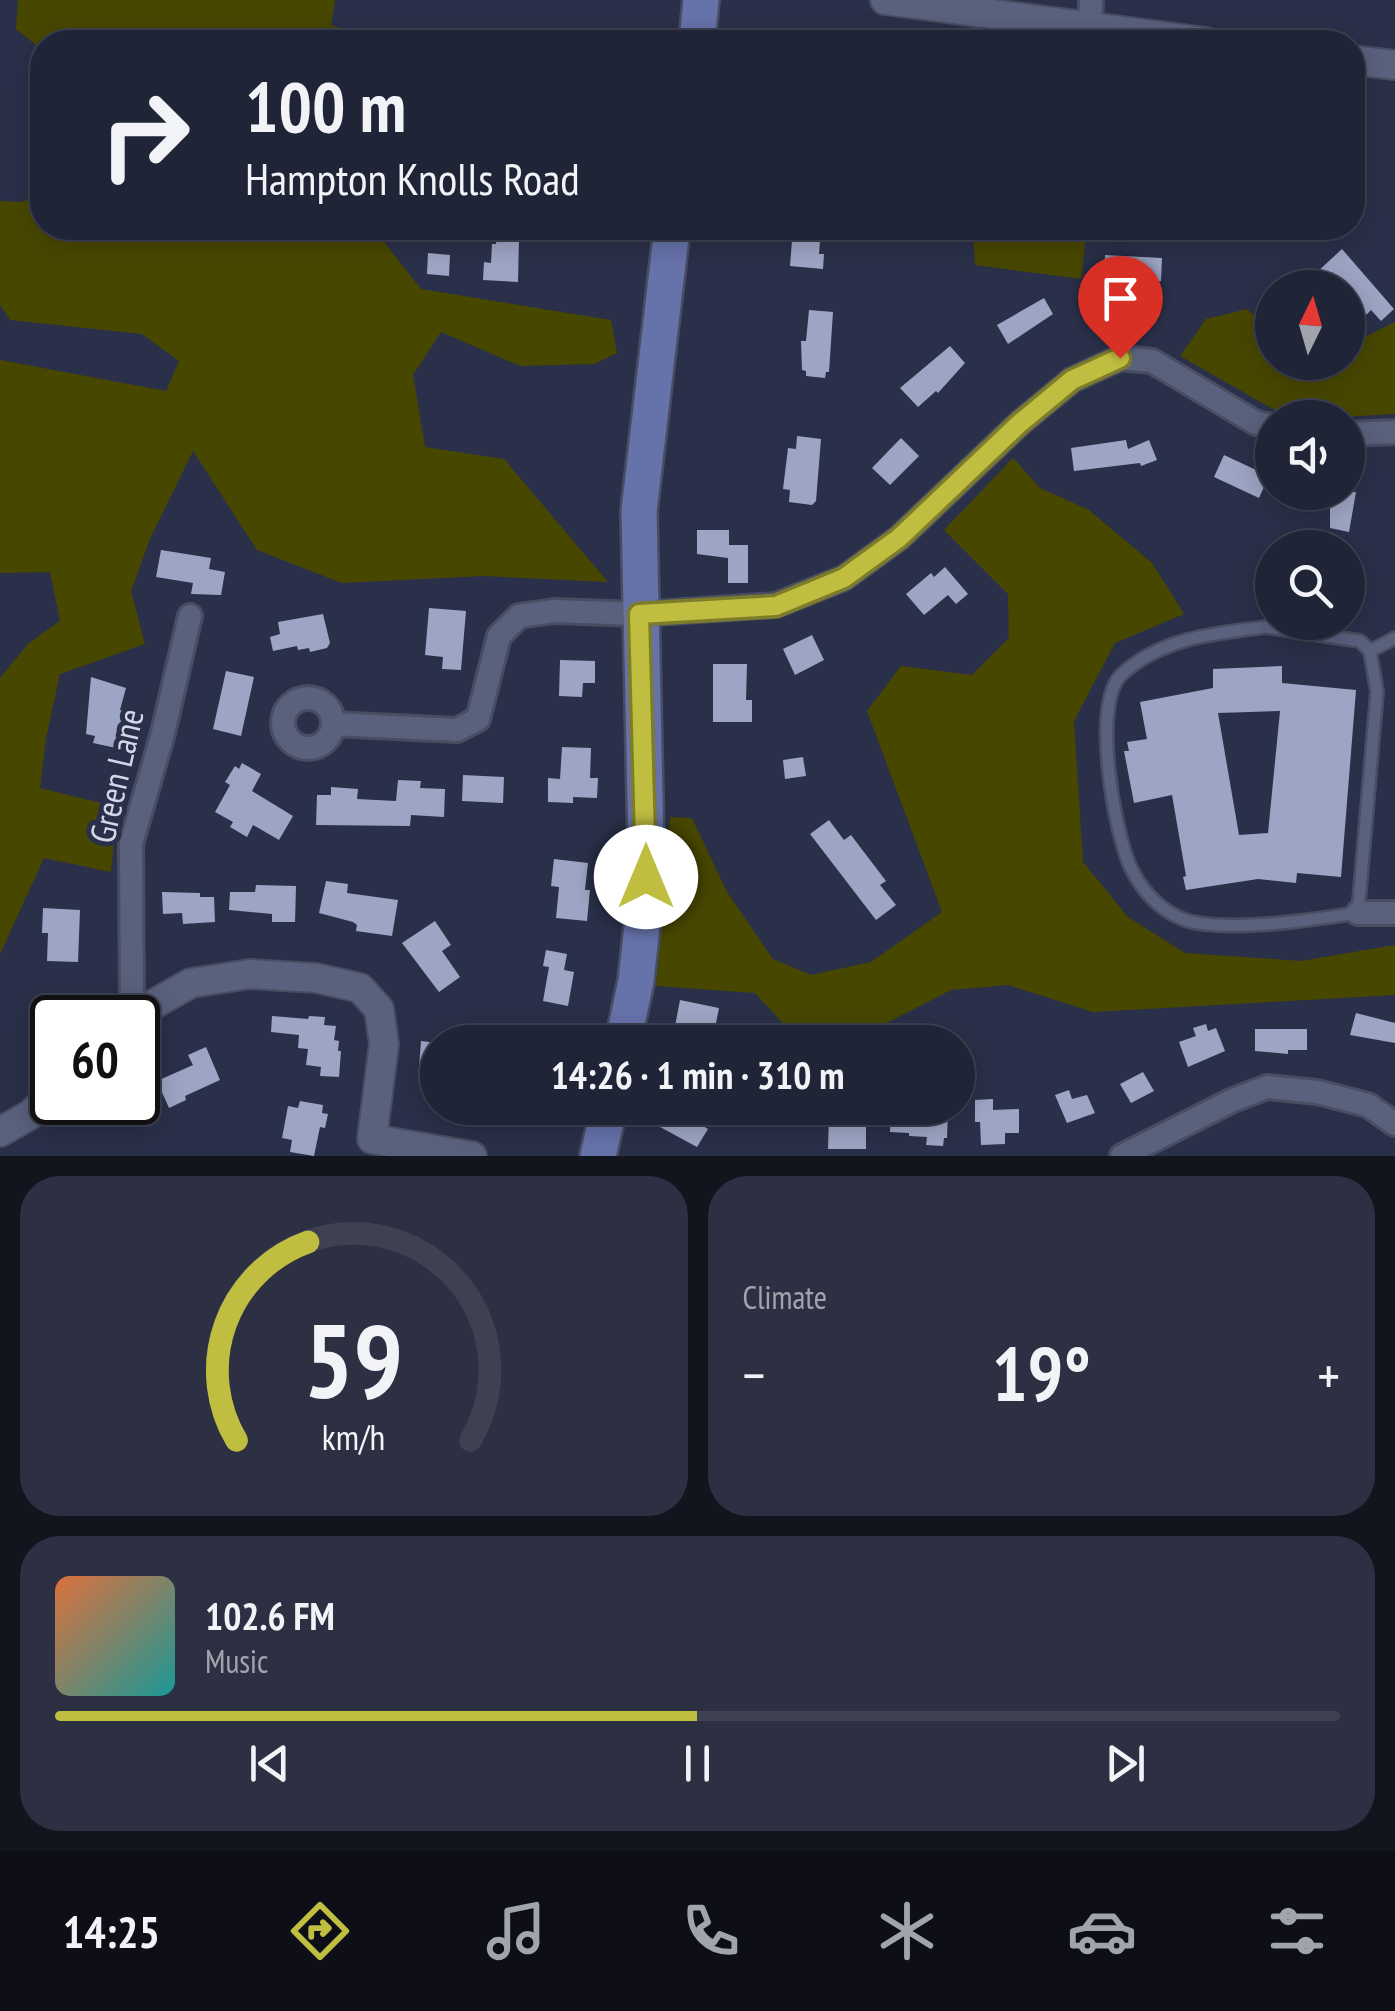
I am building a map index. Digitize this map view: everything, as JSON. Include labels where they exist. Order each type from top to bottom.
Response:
[{"type":"main road","points":[[697,30],[701,0]]},
{"type":"main road","points":[[627,1025],[644,908],[646,846],[639,511],[671,240]]},
{"type":"main road","points":[[598,1156],[604,1125]]},
{"type":"street","points":[[884,0],[1090,14],[1156,30]]},
{"type":"street","points":[[1365,62],[1395,65]]},
{"type":"street","points":[[333,724],[457,730],[478,718],[500,636],[520,616],[554,611],[639,614],[776,606],[844,578],[899,538],[1020,423],[1072,380],[1120,358],[1152,361],[1255,422]]},
{"type":"street","points":[[1365,433],[1395,432]]},
{"type":"street","name":"Green Lane","points":[[130,995],[131,844],[164,733],[190,616]]},
{"type":"street","points":[[1358,913],[1395,912]]},
{"type":"street","points":[[160,1000],[191,983],[250,974],[316,978],[360,988],[379,1009],[384,1044],[370,1147],[472,1156]]},
{"type":"street","points":[[1122,1156],[1267,1087],[1316,1092],[1368,1105],[1395,1124]]},
{"type":"street","points":[[0,1132],[30,1115]]},
{"type":"lane","points":[[1266,627],[1360,642],[1370,651],[1378,692],[1358,913],[1293,924],[1225,924],[1179,919],[1152,900],[1130,866],[1106,747],[1106,710],[1119,676],[1150,653],[1204,634],[1266,627]]},
{"type":"lane","points":[[1370,651],[1395,638]]},
{"type":"shaded area","points":[[18,0],[335,0],[331,25],[346,30],[30,30],[30,40],[16,29]]},
{"type":"shaded area","points":[[30,198],[30,240],[382,240],[421,289],[611,320],[617,353],[594,364],[520,366],[441,332],[413,375],[425,447],[504,459],[608,582],[484,576],[342,583],[257,550],[193,451],[150,539],[131,591],[145,644],[60,674],[46,738],[40,788],[117,807],[111,872],[44,858],[0,954],[0,678],[29,643],[60,621],[50,572],[0,573],[0,360],[166,391],[179,361],[142,334],[10,320],[0,305],[0,201],[22,202]]},
{"type":"shaded area","points":[[974,240],[1086,240],[1081,279],[975,265]]},
{"type":"shaded area","points":[[1247,309],[1255,316],[1255,380],[1365,380],[1365,337],[1395,322],[1395,414],[1365,416],[1365,400],[1257,400],[1180,356],[1206,319]]},
{"type":"shaded area","points":[[1013,458],[1040,488],[1089,510],[1152,563],[1184,614],[1115,643],[1074,721],[1083,862],[1128,917],[1185,953],[1301,961],[1395,945],[1395,995],[1093,1012],[1008,985],[951,990],[884,1025],[784,1025],[755,993],[656,986],[670,817],[692,818],[727,892],[773,959],[811,975],[871,962],[942,912],[867,711],[901,666],[972,675],[1009,638],[1008,594],[944,530]]},
{"type":"building","points":[[497,240],[519,240],[518,282],[483,280],[484,262],[491,263],[492,244]]},
{"type":"building","points":[[792,240],[820,240],[823,269],[790,266]]},
{"type":"building","points":[[1342,249],[1360,270],[1319,270]]},
{"type":"building","points":[[428,253],[450,255],[449,276],[427,274]]},
{"type":"building","points":[[1105,255],[1162,258],[1161,281],[1104,282]]},
{"type":"building","points":[[1365,276],[1394,309],[1381,321],[1371,310],[1365,316]]},
{"type":"building","points":[[1044,298],[1053,314],[1008,344],[997,325]]},
{"type":"building","points":[[809,310],[833,312],[829,372],[825,378],[806,376],[802,370],[801,341],[806,341]]},
{"type":"building","points":[[950,346],[965,363],[938,393],[918,407],[900,388]]},
{"type":"building","points":[[797,436],[821,439],[816,501],[812,505],[789,502],[790,490],[783,489],[788,448],[796,449]]},
{"type":"building","points":[[901,438],[919,456],[890,485],[872,468]]},
{"type":"building","points":[[1126,440],[1128,449],[1149,440],[1157,460],[1141,466],[1140,463],[1074,471],[1071,448]]},
{"type":"building","points":[[1224,455],[1255,469],[1255,496],[1214,477]]},
{"type":"building","points":[[1330,510],[1353,510],[1349,530],[1330,528]]},
{"type":"building","points":[[697,530],[729,530],[729,545],[748,545],[748,583],[728,583],[728,558],[697,554]]},
{"type":"building","points":[[161,550],[211,558],[209,569],[225,572],[221,595],[191,594],[193,583],[156,577]]},
{"type":"building","points":[[945,567],[968,594],[956,604],[948,595],[924,615],[906,594],[931,573],[934,577]]},
{"type":"building","points":[[429,608],[466,611],[461,670],[442,669],[443,657],[425,655]]},
{"type":"building","points":[[323,614],[330,643],[327,648],[310,652],[309,648],[298,650],[297,646],[273,651],[270,637],[280,634],[278,622]]},
{"type":"building","points":[[812,635],[824,660],[795,675],[783,649]]},
{"type":"building","points":[[560,660],[595,661],[595,683],[583,683],[582,697],[559,696]]},
{"type":"building","points":[[713,664],[747,664],[746,700],[752,700],[752,722],[713,722]]},
{"type":"building","points":[[1282,666],[1282,683],[1356,690],[1341,877],[1297,873],[1296,883],[1258,879],[1186,890],[1172,795],[1134,803],[1124,751],[1129,751],[1127,742],[1147,739],[1140,702],[1213,688],[1213,669]],"holes":[[[1280,711],[1268,833],[1239,835],[1218,713]]]},
{"type":"building","points":[[226,671],[254,677],[241,736],[213,729]]},
{"type":"building","points":[[91,677],[126,688],[116,748],[93,743],[95,736],[86,734]]},
{"type":"building","points":[[562,747],[591,748],[590,778],[598,778],[597,798],[573,797],[573,803],[548,802],[548,778],[560,779]]},
{"type":"building","points":[[803,757],[806,776],[785,779],[783,760]]},
{"type":"building","points":[[242,763],[261,774],[252,791],[293,816],[279,840],[253,825],[247,837],[230,827],[233,822],[215,812],[230,785],[225,782],[235,766],[239,769]]},
{"type":"building","points":[[463,775],[504,777],[503,803],[462,801]]},
{"type":"building","points":[[398,780],[421,781],[420,788],[445,789],[444,817],[411,815],[410,826],[316,825],[317,795],[331,795],[331,787],[358,789],[357,799],[396,801]]},
{"type":"building","points":[[829,820],[844,840],[851,835],[886,881],[880,885],[896,905],[876,920],[810,834]]},
{"type":"building","points":[[554,859],[588,863],[587,921],[556,918],[559,887],[551,886]]},
{"type":"building","points":[[326,881],[348,884],[347,893],[398,900],[392,936],[356,931],[353,922],[319,913]]},
{"type":"building","points":[[256,885],[296,886],[295,922],[272,922],[272,914],[229,910],[230,892],[255,892]]},
{"type":"building","points":[[162,892],[214,897],[215,922],[183,924],[182,913],[163,914]]},
{"type":"building","points":[[43,908],[80,910],[78,962],[47,961],[48,933],[42,933]]},
{"type":"building","points":[[435,921],[451,945],[442,951],[460,977],[439,992],[402,943]]},
{"type":"building","points":[[546,950],[567,954],[564,970],[574,972],[568,1006],[543,1001],[549,967],[543,966]]},
{"type":"building","points":[[680,1000],[719,1008],[716,1025],[675,1025]]},
{"type":"building","points":[[1356,1013],[1395,1023],[1395,1043],[1350,1035]]},
{"type":"building","points":[[272,1016],[325,1017],[324,1025],[336,1026],[334,1040],[339,1041],[341,1051],[339,1077],[320,1076],[321,1067],[306,1065],[308,1049],[298,1048],[299,1035],[271,1032]]},
{"type":"building","points":[[1206,1024],[1208,1031],[1216,1028],[1225,1051],[1188,1067],[1179,1042],[1196,1036],[1193,1028]]},
{"type":"building","points":[[1255,1029],[1307,1029],[1307,1050],[1288,1050],[1288,1054],[1255,1051]]},
{"type":"building","points":[[206,1047],[220,1080],[169,1108],[160,1080],[193,1065],[188,1055]]},
{"type":"building","points":[[1143,1072],[1154,1091],[1131,1103],[1120,1084]]},
{"type":"building","points":[[1069,1090],[1072,1099],[1087,1095],[1095,1113],[1067,1123],[1055,1095]]},
{"type":"building","points":[[993,1099],[993,1110],[1019,1109],[1019,1133],[1005,1133],[1005,1144],[981,1145],[975,1100]]},
{"type":"building","points":[[300,1101],[323,1105],[322,1113],[328,1114],[325,1128],[320,1127],[314,1156],[290,1152],[292,1140],[282,1138],[288,1106],[298,1108]]},
{"type":"building","points":[[701,1125],[708,1129],[697,1147],[660,1127]]},
{"type":"building","points":[[829,1125],[866,1127],[866,1149],[828,1149]]},
{"type":"building","points":[[890,1125],[948,1125],[943,1146],[926,1145],[927,1137],[890,1132]]},
{"type":"route","points":[[646,877],[639,614],[776,606],[844,578],[899,538],[1020,423],[1072,380],[1120,358]]}]
